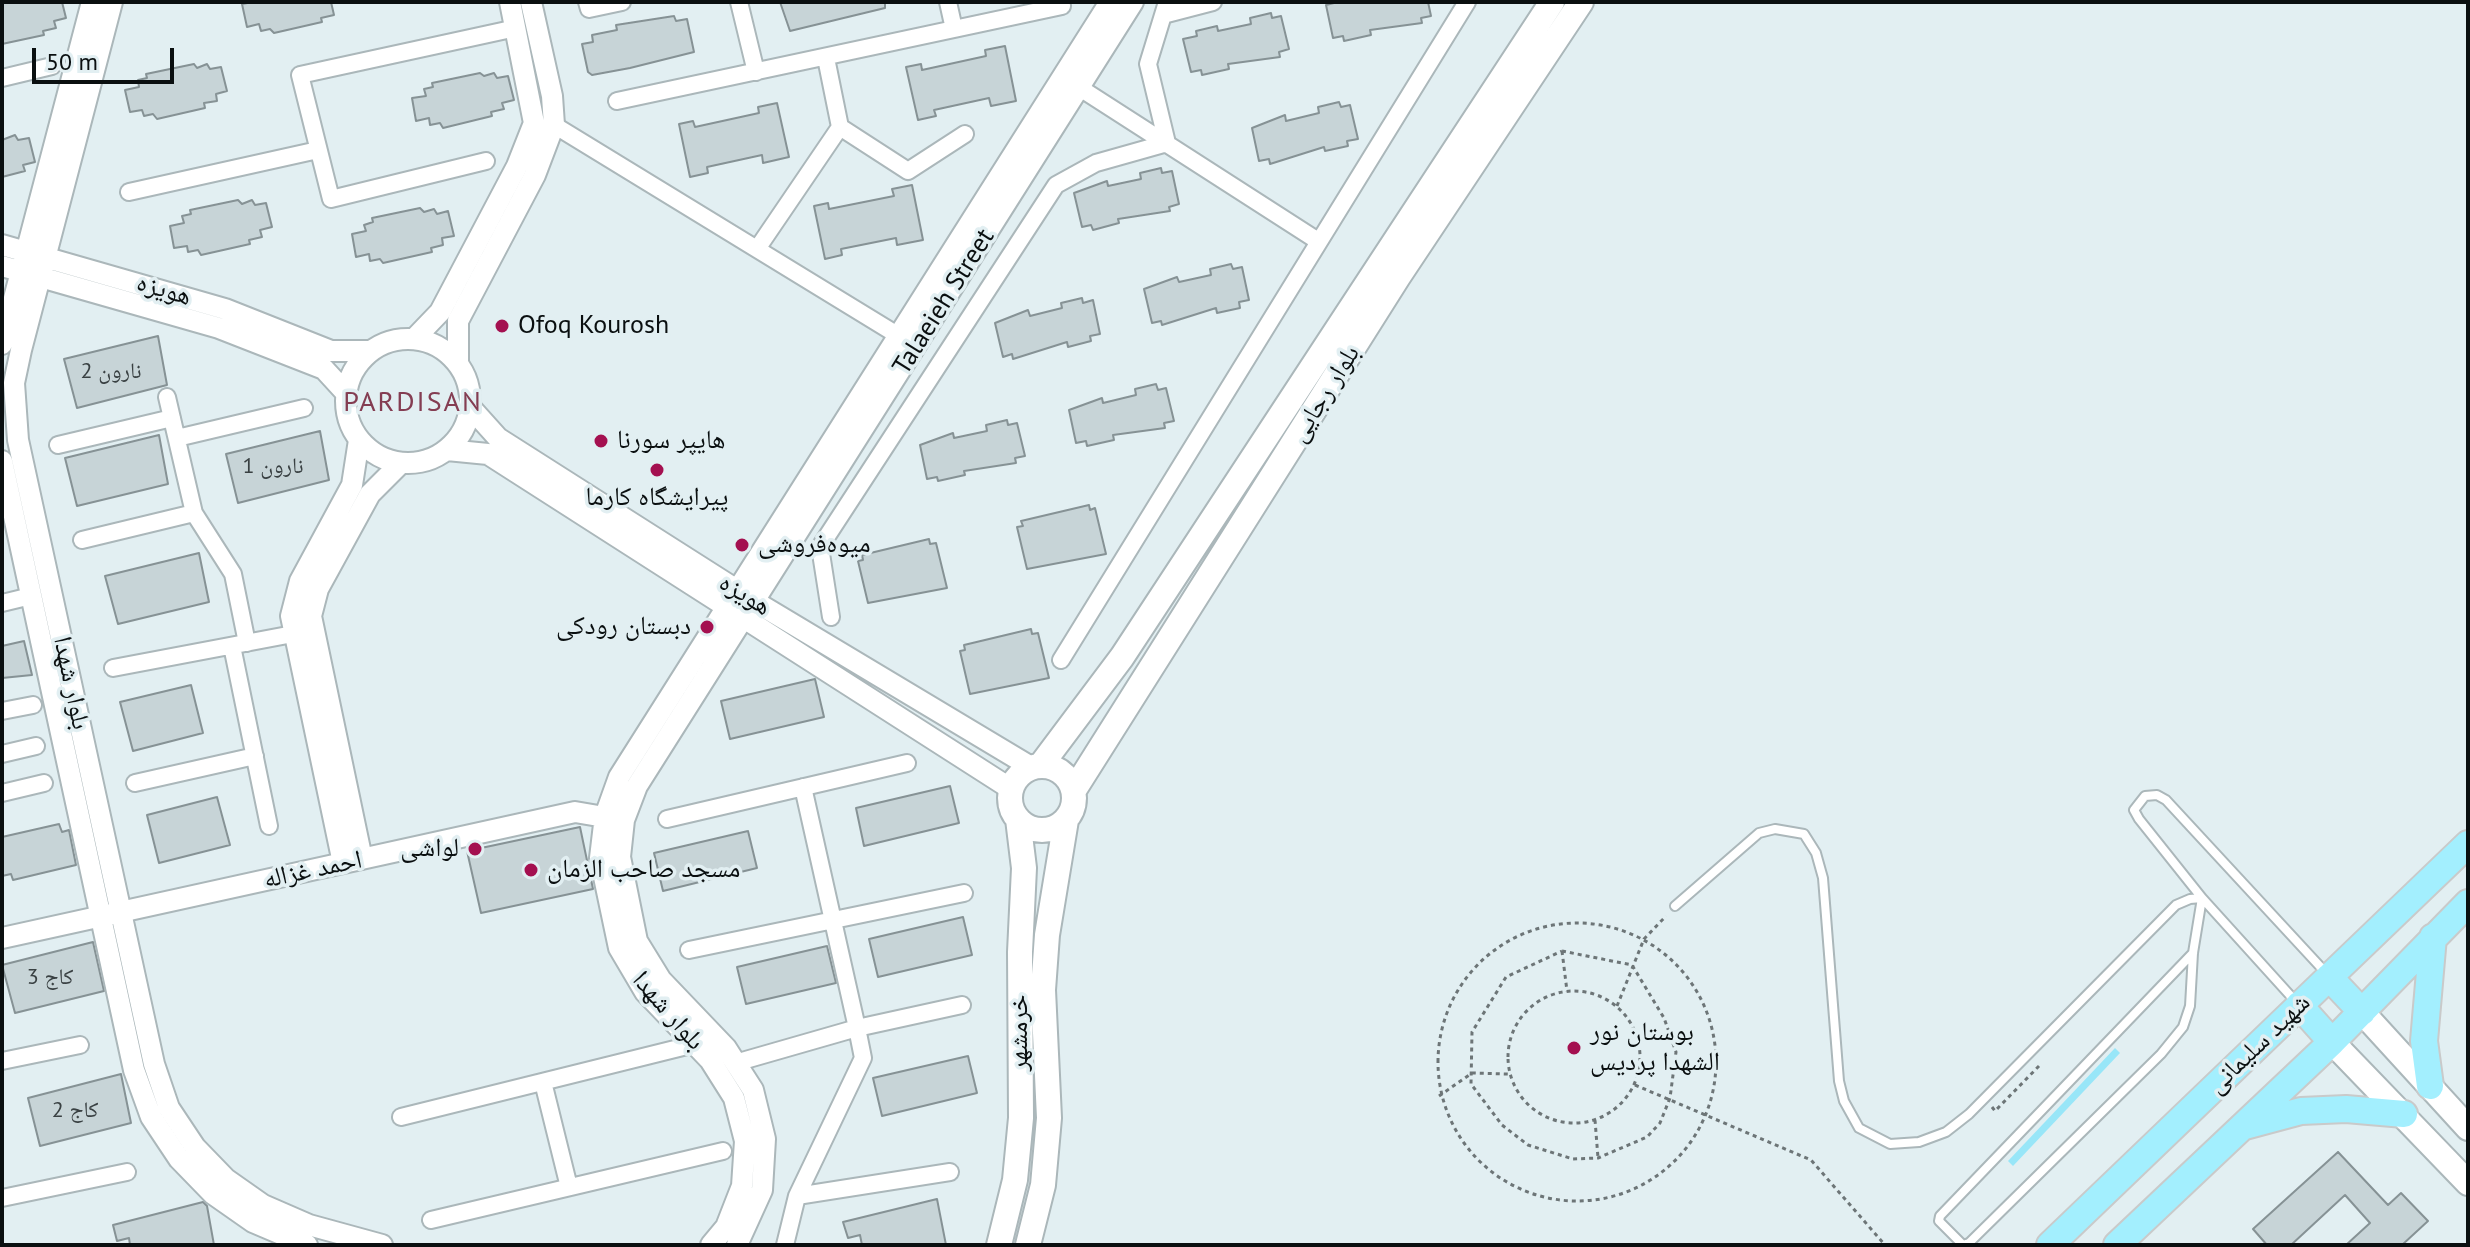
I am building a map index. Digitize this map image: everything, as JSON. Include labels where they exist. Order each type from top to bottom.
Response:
[{"type":"main road","name":"بلوار رجایی","points":[[1036,766],[1122,657],[1552,2]]},
{"type":"main road","name":"بلوار رجایی","points":[[1074,790],[1398,277],[1581,2]]},
{"type":"main road","points":[[1036,766],[1062,771],[1074,790],[1075,801],[1066,820],[1046,830],[1025,826],[1012,810],[1011,789],[1015,780],[1036,766]]},
{"type":"main road","name":"خرمشهر","points":[[999,1245],[1015,1180],[1021,1118],[1020,952],[1024,868],[1018,819]]},
{"type":"main road","name":"خرمشهر","points":[[1028,1245],[1043,1185],[1049,1118],[1043,990],[1047,935],[1066,820]]},
{"type":"main road","name":"شهید سلیمانی","points":[[2050,1245],[2468,844]]},
{"type":"main road","name":"شهید سلیمانی","points":[[2117,1245],[2332,1042],[2468,903]]},
{"type":"main road","points":[[2430,1086],[2424,1041],[2433,937]]},
{"type":"main road","points":[[2329,977],[2468,1128]]},
{"type":"main road","points":[[2299,1005],[2468,1183]]},
{"type":"main road","points":[[2373,1083],[2379,1061],[2402,1056]]},
{"type":"main road","points":[[2241,1127],[2301,1111],[2346,1109],[2404,1114]]},
{"type":"street","name":"بلوار شهدا","points":[[92,2],[27,264],[13,410],[41,594],[111,914],[169,1108],[195,1147],[226,1179],[263,1205],[309,1225],[382,1245]]},
{"type":"street","name":"بلوار شهدا","points":[[2,344],[112,2]]},
{"type":"street","points":[[415,338],[440,312],[528,142],[534,123],[532,99],[510,2]]},
{"type":"street","points":[[458,361],[458,321],[535,175],[554,125],[552,96],[531,2]]},
{"type":"street","points":[[587,2],[589,9],[622,2]]},
{"type":"street","points":[[739,2],[756,72]]},
{"type":"street","points":[[948,2],[954,29]]},
{"type":"street","name":"Talaeieh Street","points":[[1072,82],[1110,2]]},
{"type":"street","name":"Talaeieh Street","points":[[741,604],[1072,82],[1133,2]]},
{"type":"street","points":[[1167,143],[1148,64],[1165,8],[1213,2]]},
{"type":"street","points":[[1061,660],[1467,2]]},
{"type":"street","points":[[617,101],[1062,6]]},
{"type":"street","points":[[486,161],[331,199],[300,75],[516,28]]},
{"type":"street","points":[[826,58],[840,127],[908,171],[965,134]]},
{"type":"street","points":[[2,78],[52,66]]},
{"type":"street","points":[[1072,82],[1318,241]]},
{"type":"street","points":[[554,125],[908,340]]},
{"type":"street","points":[[757,249],[840,127]]},
{"type":"street","points":[[831,617],[820,547],[1056,185],[1096,163],[1167,143]]},
{"type":"street","points":[[129,192],[318,150]]},
{"type":"street","name":"هویزه","points":[[2,245],[27,264],[219,328],[324,369],[346,393]]},
{"type":"street","name":"هویزه","points":[[27,264],[225,309],[331,351],[369,351]]},
{"type":"street","points":[[415,338],[439,346],[458,361],[469,383],[471,408],[463,431],[447,450],[426,461],[401,463],[378,456],[359,440],[348,418],[346,393],[353,370],[369,351],[391,340],[415,338]]},
{"type":"street","points":[[167,397],[194,513],[233,574],[255,756],[269,826]]},
{"type":"street","points":[[177,438],[304,408]]},
{"type":"street","name":"هویزه","points":[[471,408],[498,438],[1011,789]]},
{"type":"street","points":[[58,445],[172,418]]},
{"type":"street","points":[[353,861],[293,634],[293,598],[352,485],[359,440]]},
{"type":"street","name":"هویزه","points":[[447,450],[488,454],[741,604],[1036,766]]},
{"type":"street","name":"بلوار شهدا","points":[[2,461],[41,594]]},
{"type":"street","points":[[353,861],[311,616],[318,589],[370,494],[401,463]]},
{"type":"street","points":[[82,540],[194,513]]},
{"type":"street","points":[[2,603],[41,594]]},
{"type":"street","name":"بلوار شهدا","points":[[711,1245],[726,1227],[742,1186],[745,1141],[726,1067],[680,1014],[645,992],[619,948],[600,858],[614,818],[619,777],[741,604]]},
{"type":"street","points":[[113,668],[293,634]]},
{"type":"street","points":[[2,711],[33,705]]},
{"type":"street","points":[[2,754],[36,746]]},
{"type":"street","points":[[135,783],[255,756]]},
{"type":"street","points":[[667,819],[907,763]]},
{"type":"street","points":[[2,793],[44,783]]},
{"type":"street","points":[[787,1244],[797,1196],[863,1058],[803,787]]},
{"type":"street","name":"احمد غزاله","points":[[2,938],[575,812],[614,818]]},
{"type":"street","points":[[689,950],[964,893]]},
{"type":"street","name":"بلوار شهدا","points":[[111,914],[134,1070],[151,1117],[179,1159],[213,1194],[273,1238],[307,1245]]},
{"type":"street","points":[[726,1067],[857,1028],[962,1005]]},
{"type":"street","name":"بلوار شهدا","points":[[680,1014],[695,1044],[753,1090],[765,1139],[762,1190],[737,1245]]},
{"type":"street","points":[[401,1117],[695,1044]]},
{"type":"street","points":[[2,1061],[80,1045]]},
{"type":"street","points":[[543,1082],[569,1187]]},
{"type":"street","points":[[431,1220],[723,1151]]},
{"type":"street","points":[[2,1198],[127,1172]]},
{"type":"street","points":[[797,1196],[950,1172]]},
{"type":"lane","points":[[2299,1005],[2202,898],[2139,819],[2134,810],[2145,796],[2157,795],[2166,800],[2329,977]]},
{"type":"lane","points":[[1675,906],[1759,833],[1775,829],[1804,834],[1816,853],[1823,878],[1839,1081],[1844,1101],[1859,1128],[1890,1144],[1919,1142],[1946,1132],[1969,1114],[2176,905],[2202,898]]},
{"type":"lane","points":[[2193,953],[1940,1216],[1939,1221],[1963,1245],[1969,1243],[2161,1054],[2183,1027],[2190,1006],[2193,953],[2202,898]]},
{"type":"path","points":[[1617,1006],[1644,939],[1675,906]]},
{"type":"path","points":[[1573,922],[1610,926],[1644,939],[1675,962],[1698,992],[1713,1027],[1717,1064],[1709,1114],[1686,1150],[1644,1185],[1618,1195],[1564,1201],[1525,1191],[1489,1171],[1454,1129],[1439,1096],[1440,1032],[1453,997],[1474,967],[1503,944],[1536,928],[1573,922]]},
{"type":"path","points":[[1562,951],[1567,991]]},
{"type":"path","points":[[1562,951],[1632,965],[1664,1018],[1676,1052],[1670,1098],[1660,1123],[1647,1137],[1598,1158],[1573,1159],[1528,1145],[1502,1125],[1471,1084],[1472,1032],[1506,977],[1562,951]]},
{"type":"path","points":[[1567,991],[1585,991],[1617,1006],[1631,1022],[1639,1042],[1640,1064],[1635,1085],[1618,1106],[1595,1120],[1563,1122],[1533,1110],[1518,1093],[1509,1074],[1508,1051],[1514,1029],[1527,1010],[1545,997],[1567,991]]},
{"type":"path","points":[[1439,1096],[1472,1073],[1509,1074]]},
{"type":"path","points":[[1635,1085],[1811,1160],[1885,1245]]},
{"type":"path","points":[[1595,1120],[1598,1158]]},
{"type":"shaded area","points":[[2115,1048],[2120,1053],[2013,1166],[2008,1161]]},
{"type":"building","points":[[2,2],[62,2],[66,18],[54,21],[56,28],[43,31],[44,35],[2,44]]},
{"type":"building","points":[[331,2],[334,15],[321,18],[322,22],[274,33],[270,29],[261,31],[259,24],[247,27],[242,4]]},
{"type":"building","points":[[780,2],[885,2],[885,8],[790,31]]},
{"type":"building","points":[[1338,2],[1428,2],[1431,16],[1421,18],[1422,23],[1370,30],[1371,35],[1344,41],[1343,36],[1333,38],[1326,5]]},
{"type":"building","points":[[1271,13],[1272,18],[1281,16],[1289,49],[1279,52],[1280,57],[1228,64],[1229,69],[1202,75],[1201,70],[1191,72],[1183,39],[1197,36],[1196,31],[1217,26],[1218,31],[1251,24],[1250,18]]},
{"type":"building","points":[[674,16],[676,21],[687,19],[694,52],[630,68],[592,75],[588,72],[582,44],[593,42],[592,35],[617,30],[616,25]]},
{"type":"building","points":[[1005,46],[1016,101],[991,106],[989,98],[934,110],[936,116],[918,120],[906,67],[921,64],[922,70],[986,56],[985,50]]},
{"type":"building","points":[[194,64],[197,68],[207,64],[210,69],[221,67],[227,91],[216,94],[217,101],[204,103],[205,108],[157,119],[153,114],[144,116],[142,110],[130,112],[125,90],[139,87],[138,80],[147,78],[146,74]]},
{"type":"building","points":[[480,73],[484,76],[494,73],[497,78],[508,76],[514,100],[502,103],[504,109],[491,112],[492,116],[443,128],[440,123],[430,125],[429,118],[416,121],[412,98],[426,96],[424,89],[433,87],[432,83]]},
{"type":"building","points":[[1339,102],[1341,107],[1350,105],[1358,139],[1347,141],[1348,146],[1325,151],[1324,147],[1270,164],[1269,159],[1259,161],[1252,128],[1285,115],[1286,121],[1319,113],[1318,107]]},
{"type":"building","points":[[777,103],[789,157],[763,163],[762,155],[707,167],[708,173],[690,177],[679,124],[693,121],[695,127],[759,113],[758,107]]},
{"type":"building","points":[[15,135],[18,140],[29,138],[35,162],[23,165],[25,171],[2,177],[2,140]]},
{"type":"building","points":[[1161,168],[1162,173],[1172,171],[1179,204],[1169,207],[1170,211],[1118,219],[1119,223],[1093,230],[1091,225],[1082,227],[1074,193],[1107,181],[1108,186],[1141,179],[1140,173]]},
{"type":"building","points":[[912,185],[923,240],[897,245],[896,238],[841,249],[842,255],[825,259],[814,206],[828,203],[829,209],[894,196],[892,189]]},
{"type":"building","points":[[238,200],[242,204],[252,200],[255,205],[266,203],[272,227],[260,230],[262,237],[249,240],[250,244],[201,255],[198,250],[188,252],[187,246],[174,248],[170,226],[184,223],[182,216],[191,214],[190,210]]},
{"type":"building","points":[[420,208],[424,212],[434,209],[437,214],[448,211],[454,236],[442,238],[443,245],[431,248],[432,252],[383,263],[380,259],[370,261],[369,254],[356,257],[352,234],[366,231],[364,225],[373,222],[372,218]]},
{"type":"building","points":[[1231,264],[1233,269],[1242,267],[1249,300],[1239,302],[1240,308],[1217,313],[1216,308],[1162,325],[1161,321],[1152,323],[1144,289],[1177,277],[1179,282],[1211,275],[1210,269]]},
{"type":"building","points":[[1082,298],[1083,303],[1093,300],[1100,334],[1090,336],[1091,341],[1068,347],[1067,342],[1013,359],[1012,354],[1003,357],[995,323],[1028,310],[1030,316],[1062,308],[1061,303]]},
{"type":"building","points":[[158,336],[167,385],[77,408],[64,359]]},
{"type":"building","points":[[1156,384],[1158,390],[1166,388],[1174,421],[1164,423],[1165,428],[1113,435],[1114,440],[1087,446],[1086,441],[1076,443],[1069,410],[1102,398],[1103,403],[1136,395],[1135,389]]},
{"type":"building","points":[[1007,420],[1008,425],[1017,423],[1025,456],[1015,458],[1016,463],[964,471],[965,475],[938,481],[937,477],[927,479],[920,445],[953,433],[954,438],[987,431],[986,425]]},
{"type":"building","points":[[320,431],[329,480],[238,503],[226,454]]},
{"type":"building","points":[[159,435],[168,484],[77,506],[65,458]]},
{"type":"building","points":[[1089,505],[1090,510],[1095,508],[1106,554],[1027,569],[1017,527],[1023,526],[1021,521]]},
{"type":"building","points":[[929,539],[930,544],[936,543],[947,588],[868,603],[858,561],[863,560],[862,555]]},
{"type":"building","points":[[199,553],[209,602],[118,624],[105,576]]},
{"type":"building","points":[[1031,629],[1032,634],[1038,633],[1049,678],[970,694],[960,651],[965,650],[964,645]]},
{"type":"building","points":[[24,641],[32,675],[2,678],[2,646]]},
{"type":"building","points":[[815,679],[824,717],[730,739],[721,701]]},
{"type":"building","points":[[191,685],[203,733],[133,751],[120,702]]},
{"type":"building","points":[[950,786],[959,823],[864,846],[856,808]]},
{"type":"building","points":[[217,797],[230,845],[159,863],[147,815]]},
{"type":"building","points":[[59,824],[62,832],[69,830],[76,865],[13,880],[11,874],[2,876],[2,837]]},
{"type":"building","name":"مسجد صاحب الزمان","points":[[580,827],[593,889],[481,913],[467,851]]},
{"type":"building","points":[[748,831],[757,868],[663,891],[654,853]]},
{"type":"building","points":[[963,917],[972,955],[878,977],[869,939]]},
{"type":"building","points":[[93,942],[104,991],[15,1013],[2,965]]},
{"type":"building","points":[[827,946],[836,983],[746,1004],[737,967]]},
{"type":"building","points":[[968,1056],[977,1093],[882,1116],[873,1078]]},
{"type":"building","points":[[121,1074],[131,1123],[40,1146],[28,1098]]},
{"type":"building","points":[[2338,1152],[2388,1205],[2401,1193],[2428,1221],[2402,1245],[2346,1245],[2370,1223],[2345,1195],[2291,1245],[2267,1245],[2253,1229]]},
{"type":"building","points":[[937,1199],[946,1245],[862,1245],[860,1235],[848,1238],[843,1222]]},
{"type":"building","points":[[203,1202],[207,1206],[214,1245],[130,1245],[129,1238],[117,1241],[113,1225]]},
{"type":"place","name":"Ofoq Kourosh","points":[[502,326]]},
{"type":"place","name":"هایپر سورنا","points":[[601,441]]},
{"type":"place","name":"پیرایشگاه کارما","points":[[657,470]]},
{"type":"place","name":"میوه‌فروشی","points":[[742,545]]},
{"type":"place","name":"دبستان رودکی","points":[[707,627]]},
{"type":"place","name":"لواشی","points":[[475,849]]},
{"type":"place","name":"مسجد صاحب الزمان","points":[[531,870]]},
{"type":"place","name":"بوستان نور الشهدا پردیس","points":[[1574,1048]]},
{"type":"district","name":"PARDISAN","points":[[413,403]]}]
